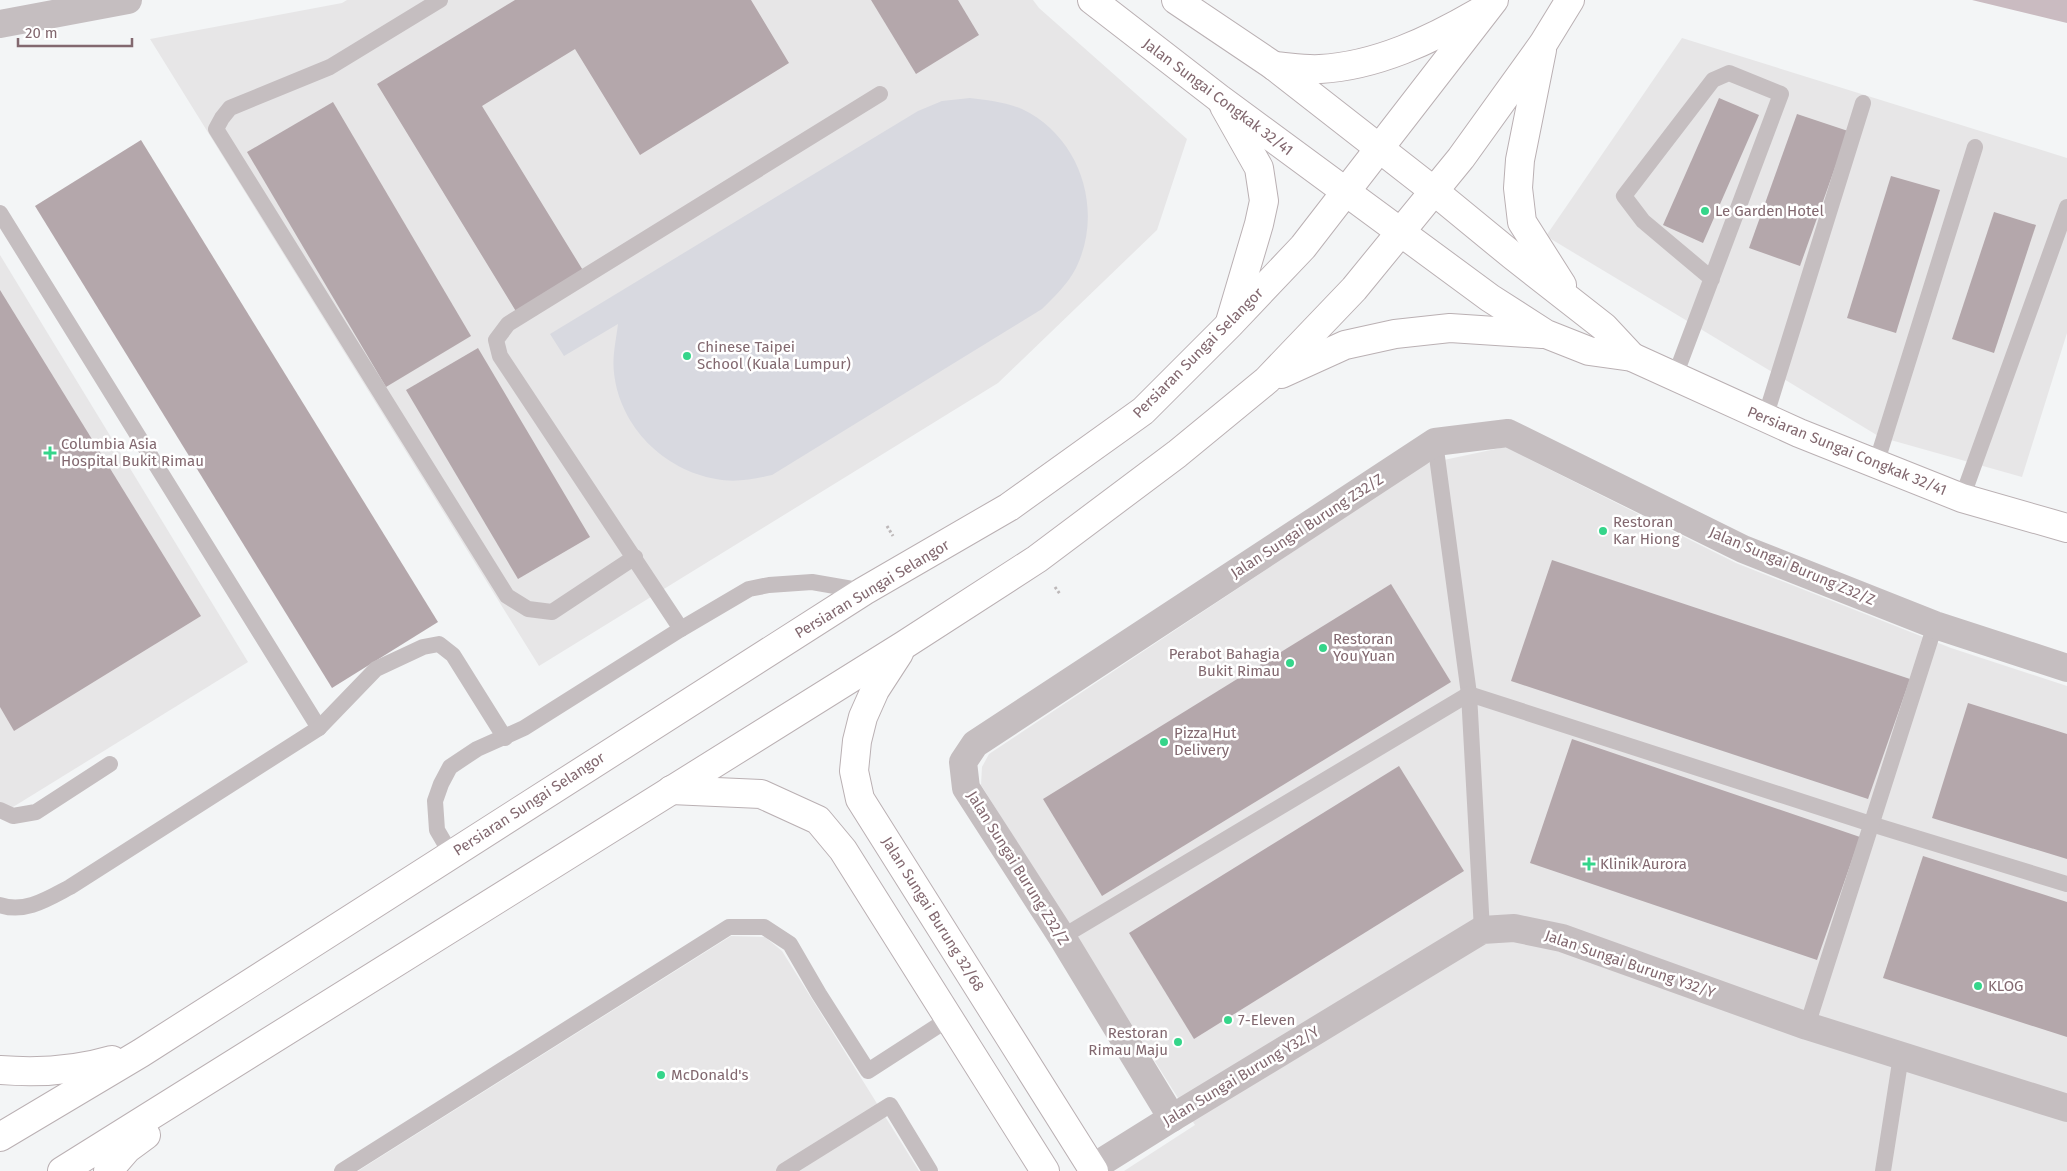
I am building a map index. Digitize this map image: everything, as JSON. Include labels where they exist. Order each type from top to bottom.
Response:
[{"type":"main road","name":"Jalan Sungai Congkak 32/41","points":[[1092,0],[1220,99],[1400,232]]},
{"type":"main road","points":[[1176,0],[1274,66],[1379,150]]},
{"type":"main road","points":[[62,1171],[904,645],[1037,559],[1177,454],[1267,380],[1354,289],[1461,158],[1543,44],[1570,0]]},
{"type":"main road","points":[[1274,66],[1320,69],[1390,54],[1452,28],[1493,3]]},
{"type":"main road","name":"Persiaran Sungai Selangor","points":[[0,1137],[140,1053],[864,591],[1009,507],[1143,411],[1229,325],[1303,246],[1493,3]]},
{"type":"main road","points":[[1543,44],[1520,160],[1518,188],[1522,222],[1572,300]]},
{"type":"main road","points":[[1220,99],[1259,168],[1264,201],[1229,325]]},
{"type":"main road","name":"Persiaran Sungai Congkak 32/41","points":[[1379,150],[1572,300],[1604,327],[1632,357]]},
{"type":"main road","name":"Persiaran Sungai Congkak 32/41","points":[[1400,232],[1490,298],[1546,334],[1589,352],[1632,357],[1765,418],[1962,498],[2067,528]]},
{"type":"main road","points":[[1267,380],[1345,345],[1395,334],[1450,328],[1546,334]]},
{"type":"main road","name":"Jalan Sungai Burung 32/68","points":[[904,645],[875,690],[863,717],[857,741],[854,771],[860,799],[1093,1170]]},
{"type":"main road","points":[[672,790],[761,794],[818,820],[843,850],[950,1018],[1044,1171]]},
{"type":"main road","points":[[108,1171],[127,1149],[348,993]]},
{"type":"main road","points":[[0,1070],[23,1072],[84,1068],[140,1053]]},
{"type":"street","points":[[0,24],[128,0]]},
{"type":"street","name":"Jalan Sungai Burung Z32/Z","points":[[1172,1118],[1062,937],[966,788],[963,762],[975,744],[1435,442],[1508,433],[1743,549],[1935,625],[2067,668]]},
{"type":"street","name":"Jalan Sungai Burung Y32/Y","points":[[1093,1170],[1172,1118],[1482,930],[1514,928],[1562,938],[1807,1026],[2067,1108]]},
{"type":"lane","points":[[440,0],[330,67],[230,108],[216,129],[507,596],[528,609],[552,612],[635,557]]},
{"type":"lane","points":[[1675,376],[1712,279],[1781,94],[1729,73],[1713,80],[1624,196],[1643,220],[1712,279]]},
{"type":"lane","points":[[681,629],[500,356],[496,340],[508,324],[880,94]]},
{"type":"lane","points":[[1765,418],[1863,103]]},
{"type":"lane","points":[[1876,464],[1975,147]]},
{"type":"lane","points":[[1962,498],[2067,207]]},
{"type":"lane","points":[[0,213],[319,728]]},
{"type":"lane","points":[[1435,442],[1469,694],[1482,930]]},
{"type":"lane","points":[[451,854],[437,830],[435,801],[450,767],[477,749],[505,738],[681,629],[750,589],[769,585],[812,582],[864,591]]},
{"type":"lane","points":[[1807,1026],[1935,625]]},
{"type":"lane","points":[[0,905],[10,908],[37,904],[70,887],[319,728],[376,669],[423,647],[439,644],[453,655],[505,738]]},
{"type":"lane","points":[[1062,937],[1469,694],[1871,824],[2067,884]]},
{"type":"lane","points":[[0,810],[13,816],[36,812],[110,764]]},
{"type":"lane","points":[[342,1171],[729,928],[764,927],[790,944],[868,1071],[950,1018]]},
{"type":"lane","points":[[1883,1171],[1901,1056]]},
{"type":"lane","points":[[784,1171],[890,1105],[930,1171]]},
{"type":"shaded area","name":"Chinese Taipei School (Kuala Lumpur)","points":[[347,0],[1033,0],[1039,8],[1187,139],[1157,230],[998,383],[539,666],[150,39],[342,3]]},
{"type":"shaded area","points":[[1972,0],[2067,0],[2067,23]]},
{"type":"shaded area","points":[[1682,38],[2067,158],[2067,333],[2022,477],[1880,437],[1546,236]]},
{"type":"shaded area","points":[[970,98],[1003,103],[1022,109],[1042,122],[1059,138],[1072,157],[1082,178],[1087,200],[1088,223],[1084,246],[1073,274],[1042,309],[772,475],[737,481],[716,479],[697,474],[679,466],[662,456],[648,443],[635,428],[625,411],[618,393],[614,361],[618,324],[564,356],[550,334],[918,111],[942,101]]},
{"type":"shaded area","name":"Columbia Asia Hospital Bukit Rimau","points":[[0,255],[248,662],[0,815]]},
{"type":"shaded area","points":[[1505,447],[1736,563],[1951,648],[2067,686],[2067,1171],[1124,1171],[1195,1125],[981,785],[982,767],[989,754],[1425,464]]},
{"type":"shaded area","points":[[731,936],[765,937],[782,951],[919,1171],[358,1171]]},
{"type":"building","points":[[515,0],[751,0],[789,63],[640,155],[575,49],[482,106],[584,272],[517,313],[377,84]]},
{"type":"building","points":[[871,0],[958,0],[979,35],[916,74]]},
{"type":"building","points":[[1719,98],[1759,115],[1703,243],[1663,225]]},
{"type":"building","points":[[333,102],[471,336],[386,387],[247,152]]},
{"type":"building","points":[[1797,114],[1848,131],[1800,266],[1749,248]]},
{"type":"building","points":[[141,140],[438,622],[332,688],[35,206]]},
{"type":"building","points":[[1891,176],[1940,190],[1896,333],[1847,318]]},
{"type":"building","points":[[1994,212],[2036,225],[1994,353],[1952,339]]},
{"type":"building","name":"Columbia Asia Hospital Bukit Rimau","points":[[0,290],[201,616],[14,731],[0,707]]},
{"type":"building","points":[[478,348],[590,537],[518,579],[406,390]]},
{"type":"building","points":[[1552,560],[1910,679],[1868,799],[1511,681]]},
{"type":"building","points":[[1391,584],[1451,682],[1102,896],[1043,799]]},
{"type":"building","points":[[1968,703],[2067,734],[2067,859],[1932,818]]},
{"type":"building","points":[[1572,739],[1860,837],[1817,960],[1530,863]]},
{"type":"building","points":[[1399,766],[1464,871],[1194,1039],[1129,933]]},
{"type":"building","points":[[1923,856],[2067,902],[2067,1037],[1883,978]]},
{"type":"place","name":"Le Garden Hotel","points":[[1705,211]]},
{"type":"place","name":"Chinese Taipei School (Kuala Lumpur)","points":[[687,356]]},
{"type":"place","name":"Columbia Asia Hospital Bukit Rimau","points":[[50,453]]},
{"type":"place","name":"Restoran Kar Hiong","points":[[1603,531]]},
{"type":"place","name":"Restoran You Yuan","points":[[1323,648]]},
{"type":"place","name":"Perabot Bahagia Bukit Rimau","points":[[1290,663]]},
{"type":"place","name":"Pizza Hut Delivery","points":[[1164,742]]},
{"type":"place","name":"Klinik Aurora","points":[[1589,864]]},
{"type":"place","name":"KLOG","points":[[1978,986]]},
{"type":"place","name":"7-Eleven","points":[[1228,1020]]},
{"type":"place","name":"Restoran Rimau Maju","points":[[1178,1042]]},
{"type":"place","name":"McDonald's","points":[[661,1075]]}]
